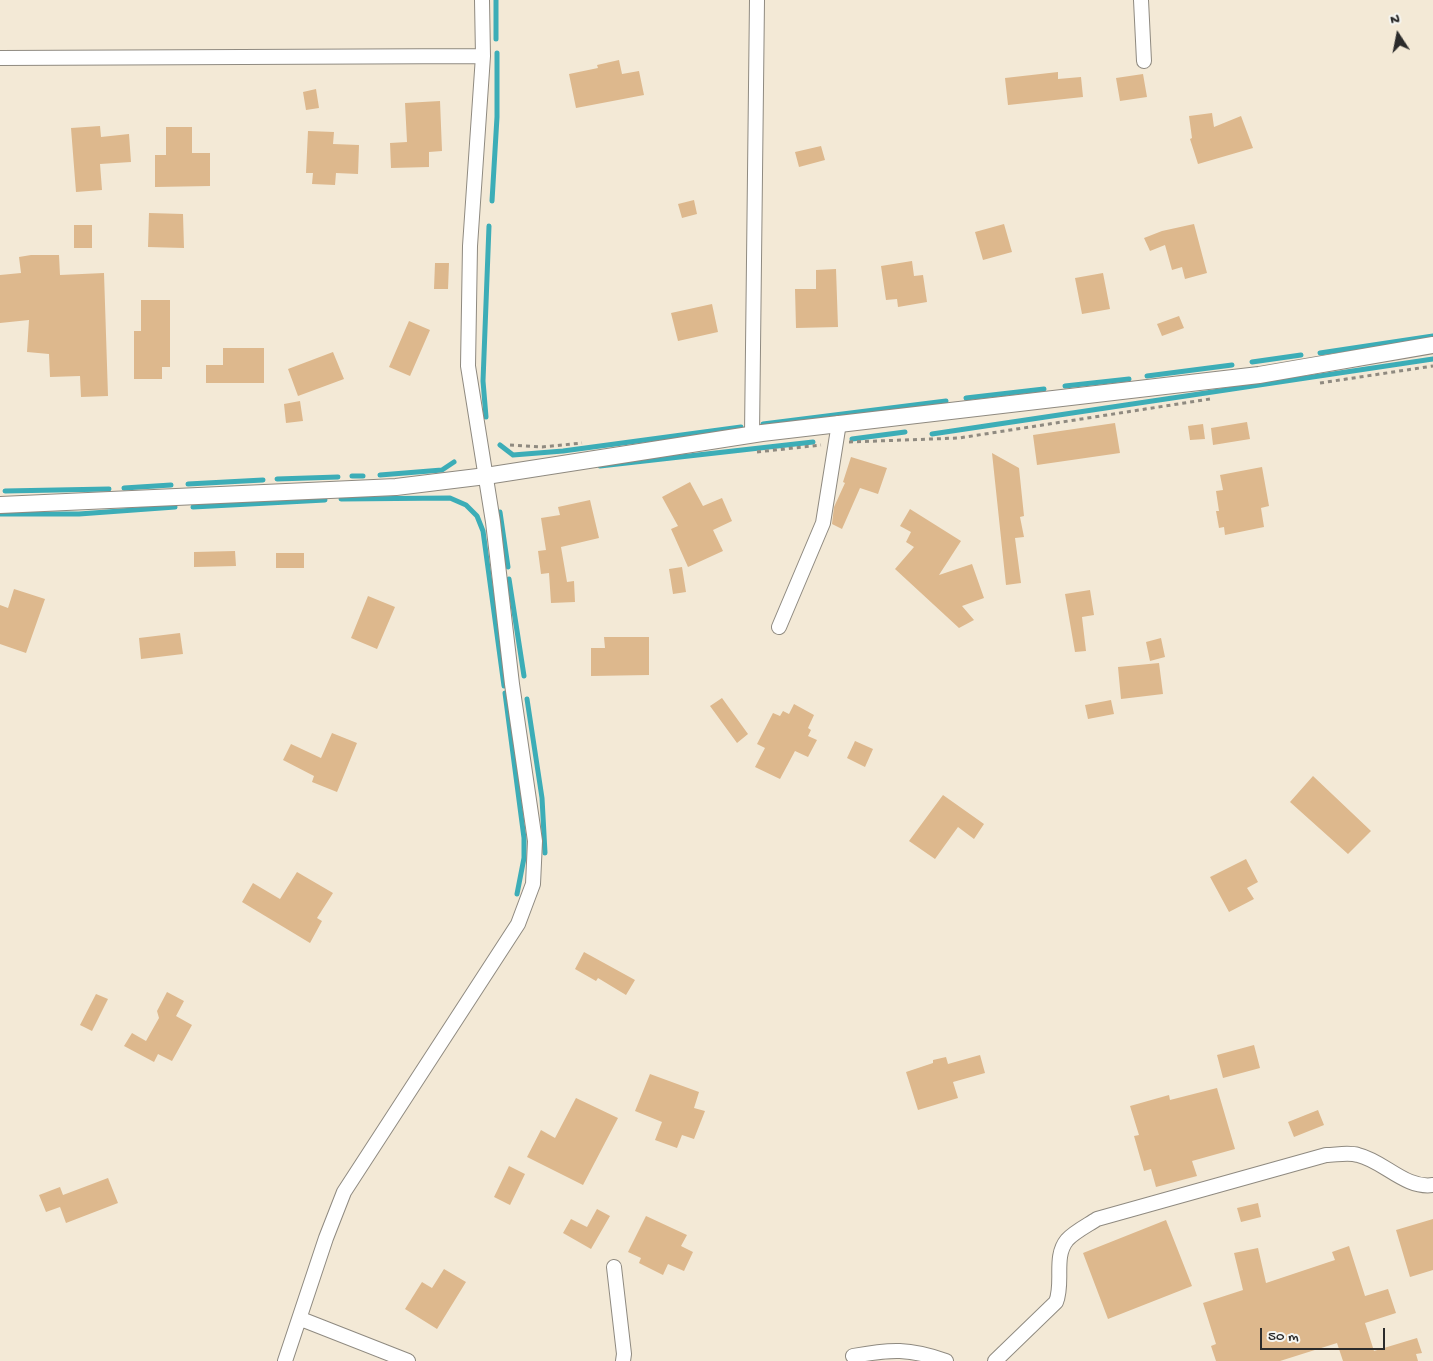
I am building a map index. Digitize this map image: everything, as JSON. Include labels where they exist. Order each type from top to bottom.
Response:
[{"type":"street","points":[[285,1361],[301,1319],[326,1238],[344,1192],[518,924],[533,884],[535,842],[486,476],[468,366],[470,246],[483,56],[482,0]]},
{"type":"street","points":[[752,435],[756,0]]},
{"type":"street","points":[[1141,0],[1144,62]]},
{"type":"street","points":[[0,58],[483,56]]},
{"type":"street","points":[[0,505],[396,487],[486,476],[752,435],[1250,376],[1433,345]]},
{"type":"street","points":[[779,627],[823,523],[839,424]]},
{"type":"street","points":[[994,1361],[1056,1302],[1060,1291],[1059,1262],[1067,1240],[1097,1219],[1326,1155],[1356,1154],[1379,1163],[1403,1179],[1422,1187],[1433,1185]]},
{"type":"street","points":[[614,1267],[624,1354],[623,1361]]},
{"type":"street","points":[[301,1319],[408,1361]]},
{"type":"street","points":[[853,1356],[880,1351],[907,1350],[946,1361]]},
{"type":"path","points":[[1315,384],[1433,366]]},
{"type":"path","points":[[752,452],[889,439],[959,438],[1213,398]]},
{"type":"building","points":[[619,60],[622,74],[639,71],[644,95],[576,108],[569,74],[598,68],[597,65]]},
{"type":"building","points":[[1058,72],[1058,79],[1081,77],[1083,97],[1008,105],[1005,78]]},
{"type":"building","points":[[1143,74],[1147,97],[1120,101],[1116,78]]},
{"type":"building","points":[[316,89],[319,108],[306,110],[303,92]]},
{"type":"building","points":[[440,101],[442,151],[429,152],[429,167],[391,168],[390,143],[407,142],[405,103]]},
{"type":"building","points":[[1212,113],[1214,127],[1241,116],[1253,148],[1198,164],[1190,139],[1192,138],[1189,116]]},
{"type":"building","points":[[100,126],[101,137],[129,134],[131,162],[100,164],[102,190],[76,192],[71,128]]},
{"type":"building","points":[[166,127],[192,127],[192,153],[210,153],[210,186],[155,187],[155,155],[166,155]]},
{"type":"building","points":[[308,131],[334,132],[333,144],[359,145],[358,174],[336,173],[335,185],[312,184],[313,173],[306,173]]},
{"type":"building","points":[[821,146],[825,160],[799,167],[795,152]]},
{"type":"building","points":[[694,200],[697,214],[682,218],[678,204]]},
{"type":"building","points":[[149,213],[183,214],[184,248],[148,247]]},
{"type":"building","points":[[1004,224],[1012,252],[983,260],[975,232]]},
{"type":"building","points":[[1194,224],[1207,273],[1185,279],[1182,267],[1172,270],[1165,245],[1150,251],[1144,238],[1162,231]]},
{"type":"building","points":[[74,225],[92,225],[92,248],[74,248]]},
{"type":"building","points":[[59,255],[60,275],[104,273],[108,396],[81,397],[80,376],[50,377],[49,354],[27,352],[29,320],[0,323],[0,275],[21,273],[19,257]]},
{"type":"building","points":[[912,261],[914,276],[923,275],[927,302],[898,307],[897,299],[886,300],[881,266]]},
{"type":"building","points":[[435,263],[449,263],[448,289],[434,289]]},
{"type":"building","points":[[836,269],[838,327],[796,328],[795,289],[816,289],[816,270]]},
{"type":"building","points":[[1103,273],[1110,309],[1082,314],[1075,278]]},
{"type":"building","points":[[141,300],[170,300],[170,367],[162,367],[162,379],[134,379],[134,331],[141,331]]},
{"type":"building","points":[[712,304],[718,332],[678,341],[671,313]]},
{"type":"building","points":[[1179,316],[1184,328],[1162,336],[1157,324]]},
{"type":"building","points":[[409,321],[430,330],[410,376],[389,367]]},
{"type":"building","points":[[223,348],[264,348],[264,383],[206,383],[206,365],[223,365]]},
{"type":"building","points":[[333,352],[344,379],[298,396],[288,369]]},
{"type":"building","points":[[300,401],[303,421],[286,423],[284,404]]},
{"type":"building","points":[[1247,422],[1250,439],[1213,445],[1211,428]]},
{"type":"building","points":[[1115,423],[1120,453],[1037,465],[1033,435]]},
{"type":"building","points":[[1203,424],[1205,439],[1190,440],[1188,426]]},
{"type":"building","points":[[992,453],[1019,468],[1024,516],[1020,517],[1024,537],[1015,538],[1021,583],[1006,585]]},
{"type":"building","points":[[851,457],[887,468],[878,494],[860,488],[842,529],[832,524],[834,507],[845,483],[843,482]]},
{"type":"building","points":[[1262,467],[1269,506],[1261,508],[1264,527],[1225,535],[1224,527],[1219,528],[1216,511],[1219,511],[1216,491],[1223,490],[1220,475]]},
{"type":"building","points":[[690,482],[703,506],[722,498],[732,521],[713,530],[723,551],[688,567],[671,529],[678,526],[662,497]]},
{"type":"building","points":[[590,500],[599,538],[561,547],[567,582],[574,581],[575,602],[551,603],[549,573],[541,574],[538,551],[546,550],[541,518],[560,515],[558,507]]},
{"type":"building","points":[[910,509],[961,541],[939,575],[972,564],[984,598],[962,606],[974,620],[959,628],[895,569],[914,547],[906,542],[911,532],[900,526]]},
{"type":"building","points":[[235,551],[236,566],[194,567],[194,552]]},
{"type":"building","points":[[276,553],[304,553],[304,568],[276,568]]},
{"type":"building","points":[[682,567],[686,592],[673,594],[669,569]]},
{"type":"building","points":[[14,589],[45,599],[26,653],[0,644],[0,605],[8,608]]},
{"type":"building","points":[[1090,590],[1094,615],[1082,617],[1086,651],[1075,652],[1065,594]]},
{"type":"building","points":[[368,596],[395,607],[377,649],[351,638]]},
{"type":"building","points":[[180,633],[183,654],[141,659],[139,638]]},
{"type":"building","points":[[604,637],[649,637],[649,675],[591,676],[591,648],[605,648]]},
{"type":"building","points":[[1161,638],[1165,657],[1150,661],[1146,642]]},
{"type":"building","points":[[1159,663],[1163,694],[1121,699],[1118,667]]},
{"type":"building","points":[[722,698],[748,734],[737,743],[710,706]]},
{"type":"building","points":[[1111,700],[1114,714],[1088,719],[1085,705]]},
{"type":"building","points":[[794,704],[814,715],[808,728],[811,730],[808,736],[817,740],[808,757],[795,751],[780,779],[755,767],[765,748],[757,744],[773,713],[780,716],[783,711],[789,714]]},
{"type":"building","points":[[332,733],[357,743],[337,792],[312,782],[314,776],[283,760],[291,744],[321,758]]},
{"type":"building","points":[[855,741],[873,749],[865,767],[847,758]]},
{"type":"building","points":[[1313,776],[1371,831],[1348,854],[1290,802]]},
{"type":"building","points":[[943,795],[984,824],[974,839],[958,827],[935,859],[909,841]]},
{"type":"building","points":[[1246,859],[1258,882],[1247,888],[1254,899],[1229,912],[1210,877]]},
{"type":"building","points":[[297,872],[333,893],[317,918],[322,921],[310,943],[242,902],[253,883],[280,899]]},
{"type":"building","points":[[584,952],[635,980],[626,995],[598,978],[596,981],[575,969]]},
{"type":"building","points":[[167,992],[184,1001],[176,1016],[192,1025],[172,1061],[158,1054],[154,1062],[124,1046],[132,1033],[146,1041],[159,1018],[157,1011]]},
{"type":"building","points":[[96,994],[108,999],[92,1031],[80,1025]]},
{"type":"building","points":[[1254,1045],[1260,1068],[1223,1078],[1217,1055]]},
{"type":"building","points":[[980,1055],[985,1073],[953,1082],[958,1098],[918,1110],[906,1072],[933,1063],[933,1060],[946,1057],[948,1064]]},
{"type":"building","points":[[650,1074],[699,1092],[694,1108],[705,1111],[694,1139],[682,1135],[677,1148],[655,1140],[662,1122],[635,1111]]},
{"type":"building","points":[[1217,1088],[1235,1149],[1192,1161],[1197,1176],[1156,1187],[1151,1169],[1144,1171],[1134,1136],[1139,1135],[1130,1106],[1169,1095],[1170,1100]]},
{"type":"building","points":[[576,1098],[618,1118],[583,1185],[527,1157],[541,1130],[555,1138]]},
{"type":"building","points":[[1318,1110],[1324,1125],[1294,1137],[1288,1122]]},
{"type":"building","points":[[509,1166],[525,1174],[510,1205],[494,1197]]},
{"type":"building","points":[[108,1178],[118,1203],[66,1223],[60,1207],[46,1212],[39,1195],[60,1187],[63,1195]]},
{"type":"building","points":[[1258,1203],[1261,1217],[1241,1222],[1237,1208]]},
{"type":"building","points":[[597,1209],[610,1216],[591,1249],[563,1233],[571,1219],[587,1227]]},
{"type":"building","points":[[646,1216],[687,1235],[681,1246],[693,1252],[684,1271],[668,1264],[663,1275],[639,1263],[641,1258],[628,1252]]},
{"type":"building","points":[[1433,1219],[1433,1270],[1410,1277],[1396,1230]]},
{"type":"building","points":[[1166,1220],[1192,1286],[1108,1319],[1083,1253]]},
{"type":"building","points":[[1349,1246],[1365,1296],[1388,1289],[1396,1313],[1365,1323],[1374,1351],[1417,1338],[1422,1353],[1416,1354],[1418,1361],[1343,1361],[1337,1343],[1280,1361],[1216,1361],[1211,1346],[1216,1344],[1203,1303],[1243,1290],[1234,1253],[1258,1248],[1266,1283],[1335,1260],[1332,1252]]},
{"type":"building","points":[[444,1269],[466,1282],[437,1329],[405,1309],[422,1282],[432,1288]]},
{"type":"waterway","points":[[496,0],[496,39]]},
{"type":"waterway","points":[[492,201],[497,117],[497,53]]},
{"type":"waterway","points":[[486,417],[483,381],[489,226]]},
{"type":"waterway","points":[[1320,353],[1433,336]]},
{"type":"waterway","points":[[1252,362],[1301,355]]},
{"type":"waterway","points":[[932,434],[1433,359]]},
{"type":"waterway","points":[[1147,376],[1232,365]]},
{"type":"waterway","points":[[1065,386],[1129,379]]},
{"type":"waterway","points":[[966,398],[1044,389]]},
{"type":"waterway","points":[[763,424],[946,401]]},
{"type":"waterway","points":[[500,445],[513,455],[563,451],[741,427]]},
{"type":"waterway","points":[[852,439],[905,432]]},
{"type":"waterway","points":[[600,466],[813,442]]},
{"type":"waterway","points":[[380,475],[442,470],[454,462]]},
{"type":"waterway","points":[[352,476],[363,476]]},
{"type":"waterway","points":[[277,479],[338,477]]},
{"type":"waterway","points":[[188,484],[263,480]]},
{"type":"waterway","points":[[124,488],[171,485]]},
{"type":"waterway","points":[[5,491],[109,489]]},
{"type":"waterway","points":[[341,499],[450,498],[466,505],[477,516],[483,531],[504,686]]},
{"type":"waterway","points":[[193,507],[325,500]]},
{"type":"waterway","points":[[0,514],[79,514],[175,507]]},
{"type":"waterway","points":[[500,512],[508,567]]},
{"type":"waterway","points":[[509,579],[524,676]]},
{"type":"waterway","points":[[505,693],[524,838],[524,858],[517,894]]},
{"type":"waterway","points":[[527,699],[542,798],[545,853]]}]
